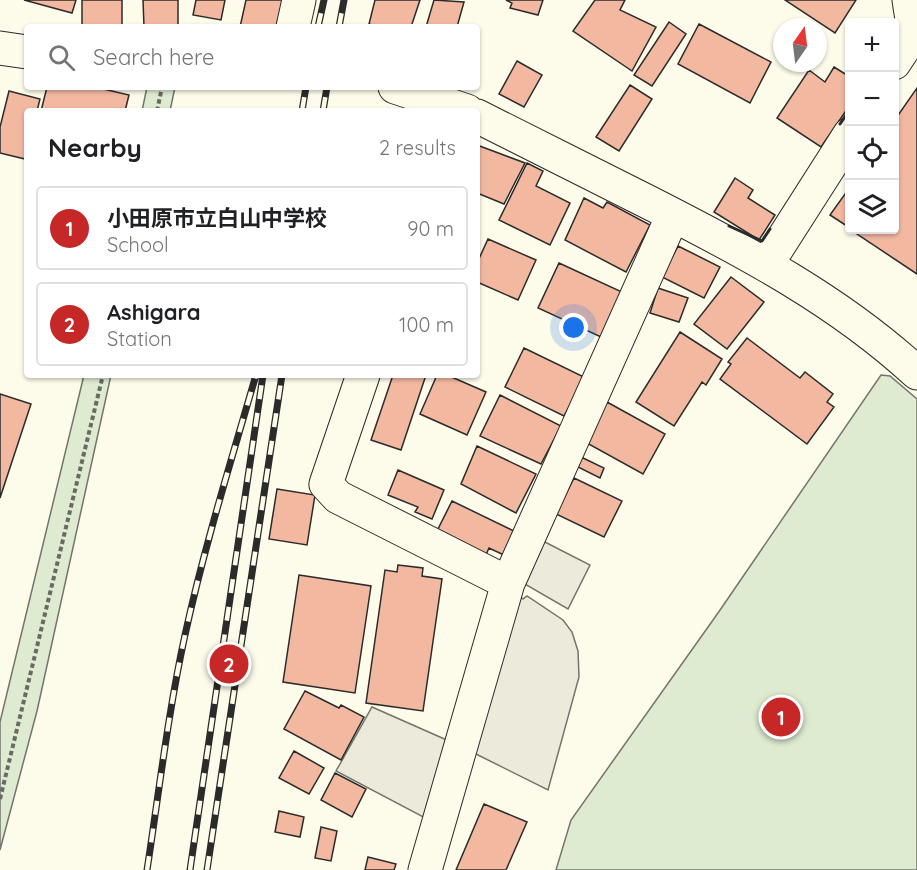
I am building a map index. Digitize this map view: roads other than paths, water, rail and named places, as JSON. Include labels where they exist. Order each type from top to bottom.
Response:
[{"type":"street","points":[[293,24],[299,0]]},
{"type":"street","points":[[899,56],[906,45],[913,26],[909,0]]},
{"type":"street","points":[[0,48],[24,52]]},
{"type":"street","points":[[404,90],[454,108]]},
{"type":"street","points":[[480,119],[674,215],[767,264],[835,307],[917,373]]},
{"type":"street","points":[[767,264],[845,140]]},
{"type":"street","points":[[425,870],[508,583],[674,215]]},
{"type":"street","points":[[362,378],[326,484],[338,497],[508,583]]},
{"type":"railway","points":[[319,24],[324,0]]},
{"type":"railway","points":[[340,24],[344,0]]},
{"type":"railway","points":[[302,108],[306,90]]},
{"type":"railway","points":[[324,108],[326,90]]},
{"type":"railway","points":[[147,870],[169,723],[192,602],[255,378]]},
{"type":"railway","points":[[190,870],[263,378]]},
{"type":"railway","points":[[207,870],[282,378]]},
{"type":"place","name":"Ashigara","points":[[229,664]]},
{"type":"place","name":"小田原市立白山中学校","points":[[781,717]]}]
